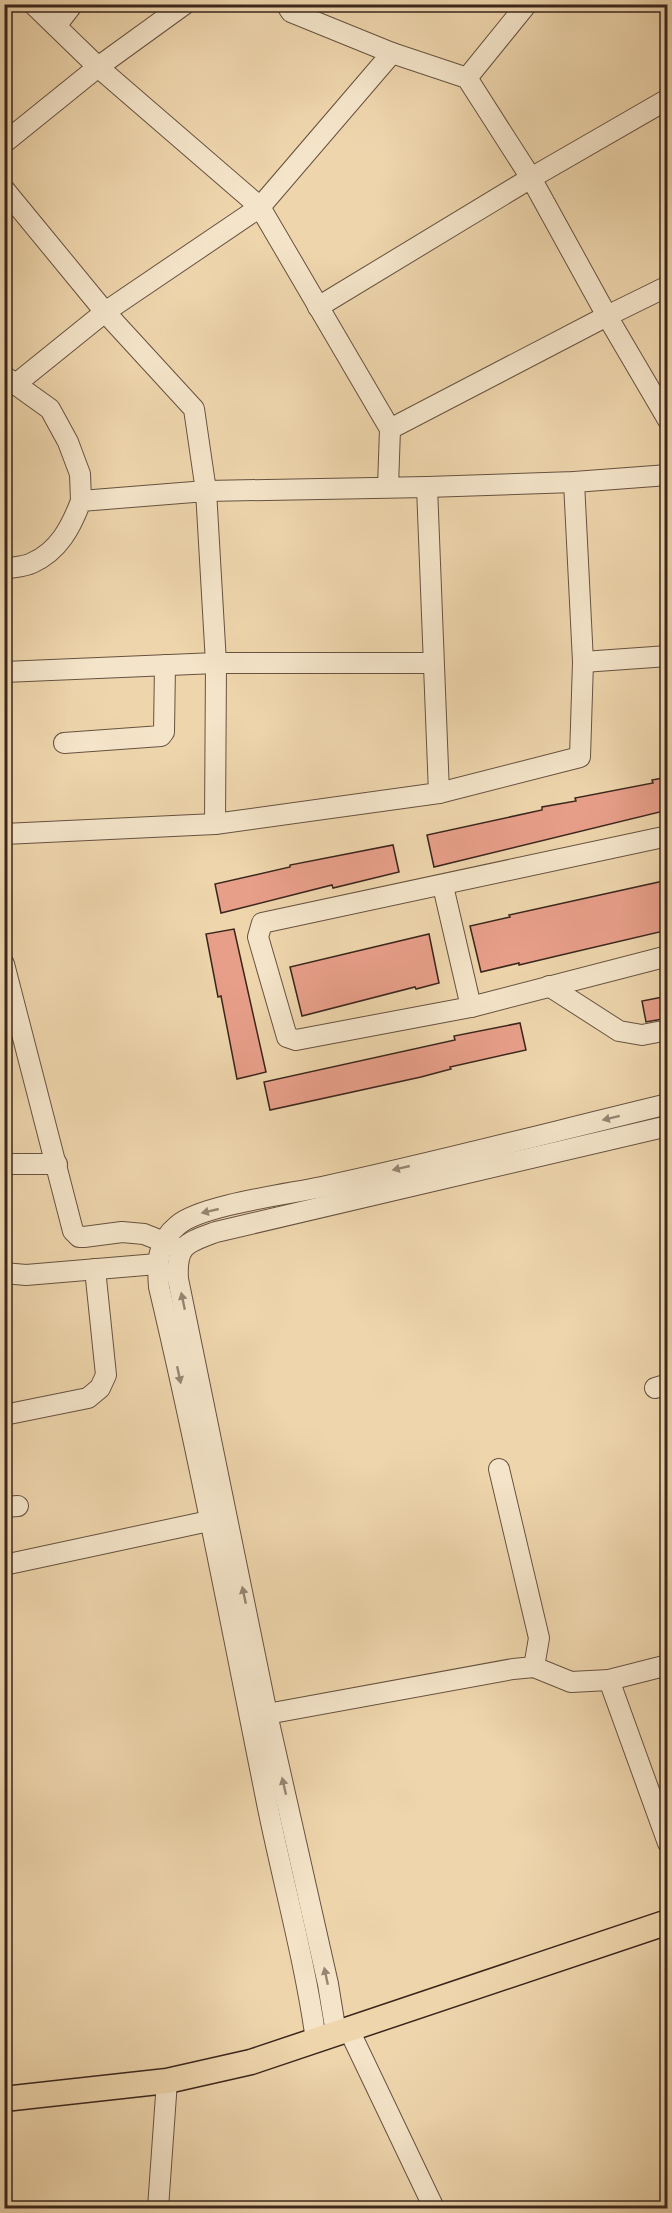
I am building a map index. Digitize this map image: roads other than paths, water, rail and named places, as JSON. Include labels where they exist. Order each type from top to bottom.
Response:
[{"type":"main road","points":[[4,2099],[167,2081],[251,2062],[668,1922]]},
{"type":"street","points":[[33,4],[98,67],[260,207],[390,429],[388,487]]},
{"type":"street","points":[[56,26],[73,4]]},
{"type":"street","points":[[4,143],[98,67],[185,4]]},
{"type":"street","points":[[286,4],[291,12],[392,53],[467,78],[531,178],[607,316],[668,420]]},
{"type":"street","points":[[467,78],[527,4]]},
{"type":"street","points":[[4,569],[32,563],[53,549],[70,529],[81,501],[80,474],[68,442],[50,409],[11,380],[105,312],[260,207],[392,53]]},
{"type":"street","points":[[318,307],[531,178],[668,99]]},
{"type":"street","points":[[4,189],[105,312],[194,409],[206,491],[216,663],[215,824]]},
{"type":"street","points":[[390,429],[668,286]]},
{"type":"street","points":[[81,501],[206,491],[574,482],[668,475]]},
{"type":"street","points":[[4,834],[215,824],[439,793],[580,757],[583,662],[574,482]]},
{"type":"street","points":[[427,487],[439,793]]},
{"type":"street","points":[[583,662],[668,656]]},
{"type":"street","points":[[4,672],[216,663],[434,663]]},
{"type":"street","points":[[64,743],[160,736],[164,732],[165,665]]},
{"type":"street","points":[[668,836],[262,923],[258,937],[287,1036],[291,1039],[471,1007],[668,956]]},
{"type":"street","points":[[443,886],[471,1007]]},
{"type":"street","points":[[4,964],[70,1221],[76,1235],[90,1237],[122,1232],[144,1234],[173,1245]]},
{"type":"street","points":[[549,986],[619,1030],[642,1035],[668,1030]]},
{"type":"street","points":[[434,2208],[334,2034],[328,1984],[259,1717],[217,1526],[159,1287],[157,1264],[159,1250],[668,1104]]},
{"type":"street","points":[[441,1168],[668,1126]]},
{"type":"street","points":[[4,1164],[57,1164]]},
{"type":"street","points":[[173,1245],[217,1526]]},
{"type":"street","points":[[4,1260],[26,1275]]},
{"type":"street","points":[[4,1273],[26,1275],[157,1264]]},
{"type":"street","points":[[4,1415],[88,1398],[100,1388],[106,1375],[95,1269]]},
{"type":"street","points":[[499,1469],[539,1638],[534,1667]]},
{"type":"street","points":[[4,1565],[217,1526]]},
{"type":"street","points":[[259,1717],[513,1669],[534,1667],[571,1683],[609,1680],[668,1665]]},
{"type":"street","points":[[609,1680],[668,1843]]},
{"type":"street","points":[[158,2208],[167,2081]]}]
